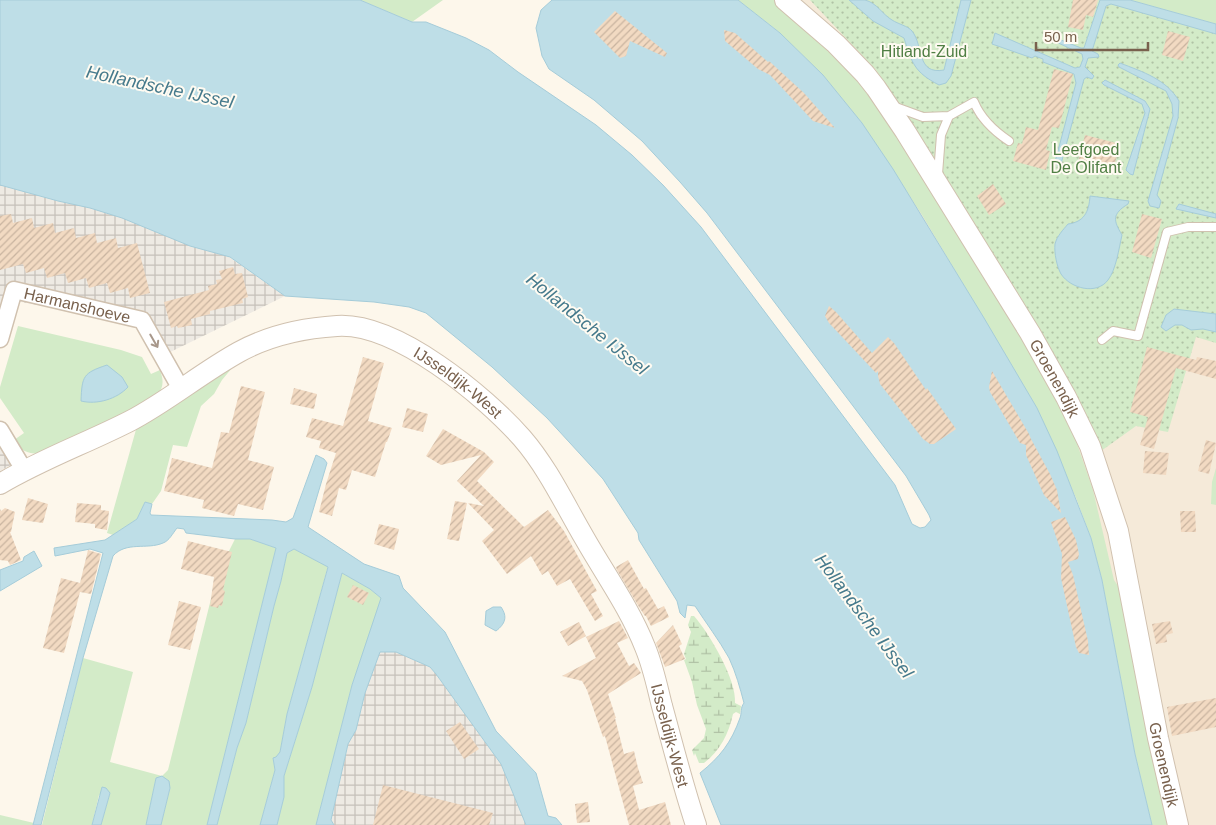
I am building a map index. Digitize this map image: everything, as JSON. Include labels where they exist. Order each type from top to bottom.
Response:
[{"type":"street","name":"Groenendijk","points":[[785,0],[836,44],[865,74],[887,104],[1030,333],[1066,396],[1090,446],[1118,532],[1158,738],[1178,825]]},
{"type":"street","name":"Harmanshoeve","points":[[0,339],[14,290],[142,320],[181,389]]},
{"type":"street","name":"IJsseldijk-West","points":[[0,484],[24,470],[128,421],[240,352],[264,340],[301,331],[336,326],[353,326],[381,334],[411,349],[453,375],[476,393],[518,434],[538,459],[642,638],[651,664],[686,796],[696,825]]},
{"type":"street","points":[[0,430],[24,470]]},
{"type":"lane","points":[[887,104],[923,117],[949,116],[974,102],[977,110],[993,130],[1009,141]]},
{"type":"lane","points":[[937,184],[941,135],[949,116]]},
{"type":"lane","points":[[1102,340],[1113,331],[1138,336],[1167,232],[1188,227],[1216,228]]},
{"type":"shaded area","points":[[770,0],[1216,0],[1216,825],[1163,825],[1101,537]]},
{"type":"shaded area","points":[[0,173],[179,222],[285,296],[158,358],[141,323],[10,300],[0,334]]},
{"type":"shaded area","points":[[0,429],[20,460],[0,471]]},
{"type":"shaded area","points":[[379,652],[396,652],[430,667],[436,674],[501,764],[526,825],[334,825],[331,820],[348,744],[356,730],[365,693]]},
{"type":"green space","points":[[360,0],[443,0],[412,22]]},
{"type":"green space","points":[[738,0],[775,0],[862,78],[1061,397],[1093,490],[1114,580],[1122,592],[1170,825],[1152,825],[1135,754],[1102,580],[1091,538],[1037,408],[922,215],[862,123],[823,75],[780,33]]},
{"type":"green space","name":"Leefgoed De Olifant","points":[[810,0],[1113,0],[1216,30],[1216,343],[1196,337],[1168,432],[1136,426],[1101,451],[949,185],[876,70]]},
{"type":"green space","points":[[1130,0],[1216,0],[1216,24]]},
{"type":"green space","points":[[18,326],[121,350],[142,357],[151,374],[160,370],[163,382],[162,387],[154,398],[144,405],[39,454],[24,451],[14,440],[24,433],[0,398],[0,387]]},
{"type":"green space","points":[[244,360],[232,368],[214,394],[201,406],[187,447],[173,445],[161,491],[152,504],[145,502],[137,519],[113,535],[107,533],[137,426],[208,379]]},
{"type":"green space","points":[[1216,468],[1216,505],[1211,504],[1212,482]]},
{"type":"green space","points":[[235,539],[250,539],[276,548],[207,825],[161,825],[170,788],[156,778],[146,825],[101,825],[110,793],[99,795],[92,825],[42,825],[83,658],[133,672],[110,762],[162,776],[168,770],[217,575]]},
{"type":"green space","points":[[294,549],[328,566],[287,714],[280,752],[273,758],[275,770],[260,825],[217,825],[237,748],[246,723],[287,553]]},
{"type":"green space","points":[[342,573],[370,589],[381,598],[378,610],[352,685],[316,825],[277,825],[284,797],[284,776],[312,687]]},
{"type":"green space","points":[[691,616],[694,616],[700,624],[721,657],[732,682],[735,703],[741,706],[740,714],[736,712],[733,714],[729,728],[719,747],[704,763],[699,763],[692,750],[704,738],[706,729],[684,660],[686,659],[684,654],[691,632],[688,625]]},
{"type":"green space","points":[[0,815],[34,823],[33,825],[0,825]]},
{"type":"water","name":"Hollandsche IJssel","points":[[0,0],[360,0],[412,22],[426,22],[466,38],[489,50],[596,125],[632,155],[663,185],[701,227],[895,485],[912,524],[920,528],[925,527],[931,520],[906,476],[707,213],[642,141],[594,100],[549,69],[542,56],[536,28],[541,10],[552,0],[738,0],[780,33],[823,75],[862,123],[893,169],[1037,408],[1057,451],[1091,538],[1102,580],[1135,754],[1152,825],[721,825],[700,773],[724,749],[733,735],[740,718],[744,703],[736,675],[725,651],[695,606],[687,605],[685,618],[680,613],[677,601],[639,540],[638,533],[603,479],[547,418],[492,367],[426,313],[409,307],[374,302],[285,296],[230,257],[190,246],[122,218],[0,185]]},
{"type":"water","points":[[849,0],[869,1],[892,20],[910,29],[916,37],[925,64],[935,70],[944,70],[961,0],[971,0],[951,76],[946,83],[939,85],[924,76],[915,66],[904,38],[873,21]]},
{"type":"water","points":[[1100,0],[1130,0],[1216,24],[1216,34],[1111,4],[1106,6],[1092,51],[1098,54],[1099,57],[1088,58],[1085,67],[1094,76],[1092,79],[1087,77],[1084,79],[1061,164],[1058,166],[1055,162],[1076,83],[1074,74],[1043,62],[1043,59],[1035,56],[1032,58],[992,44],[995,33],[1075,68],[1080,67],[1083,59],[1082,54],[1054,40],[1056,38],[1084,48]]},
{"type":"water","points":[[1120,63],[1161,82],[1174,93],[1179,101],[1178,118],[1157,195],[1161,201],[1159,208],[1150,206],[1148,201],[1173,116],[1172,104],[1166,91],[1119,67]]},
{"type":"water","points":[[1105,80],[1145,101],[1150,109],[1133,175],[1126,170],[1145,113],[1142,104],[1104,85],[1102,83]]},
{"type":"water","points":[[1090,196],[1129,201],[1119,211],[1116,218],[1122,235],[1111,276],[1103,285],[1091,289],[1077,286],[1065,279],[1058,268],[1055,256],[1057,238],[1068,224],[1078,221],[1085,215]]},
{"type":"water","points":[[1179,204],[1216,214],[1216,218],[1176,209]]},
{"type":"water","points":[[1174,309],[1216,314],[1216,332],[1203,329],[1191,330],[1182,325],[1175,325],[1166,331],[1161,327],[1166,315]]},
{"type":"water","points":[[107,365],[122,377],[128,387],[113,398],[94,402],[81,401],[85,377],[93,370]]},
{"type":"water","points":[[316,455],[327,463],[308,527],[364,564],[399,576],[403,588],[445,632],[496,731],[536,773],[548,816],[556,818],[562,825],[526,825],[501,764],[436,674],[430,667],[396,652],[380,652],[365,693],[356,730],[348,744],[331,820],[334,825],[316,825],[352,685],[381,598],[370,589],[342,573],[312,687],[284,776],[284,797],[277,825],[260,825],[275,770],[273,758],[280,752],[287,714],[328,567],[294,549],[287,553],[246,723],[237,748],[217,825],[207,825],[276,548],[250,539],[186,533],[184,529],[177,528],[169,539],[163,543],[130,547],[118,551],[113,556],[83,658],[41,825],[33,825],[103,553],[90,549],[55,556],[54,548],[105,540],[137,519],[145,502],[152,504],[151,515],[286,522],[293,518]]},
{"type":"water","points":[[34,551],[42,566],[0,591],[0,570],[23,561],[24,557]]},
{"type":"water","points":[[493,607],[501,607],[505,617],[502,626],[496,631],[485,625],[486,611]]},
{"type":"water","points":[[162,776],[169,781],[170,788],[161,825],[146,825],[156,778]]},
{"type":"water","points":[[102,787],[106,788],[110,793],[101,825],[92,825]]},
{"type":"building","points":[[1073,0],[1098,0],[1093,17],[1086,15],[1083,30],[1068,27]]},
{"type":"building","points":[[615,11],[667,53],[665,57],[630,41],[626,56],[620,58],[594,32]]},
{"type":"building","points":[[724,30],[735,33],[769,61],[804,93],[835,128],[813,121],[770,75],[758,69],[725,41]]},
{"type":"building","points":[[1168,31],[1190,37],[1183,61],[1162,55]]},
{"type":"building","points":[[1054,69],[1073,74],[1059,128],[1052,127],[1046,150],[1050,151],[1046,170],[1013,161],[1018,143],[1022,144],[1026,127],[1038,130]]},
{"type":"building","points":[[1085,135],[1120,144],[1113,171],[1078,162]]},
{"type":"building","points":[[993,184],[1006,204],[989,215],[977,196]]},
{"type":"building","points":[[11,214],[13,223],[32,218],[34,228],[53,223],[55,233],[74,228],[76,238],[95,233],[97,243],[116,238],[118,248],[137,243],[150,293],[130,298],[128,288],[110,293],[107,283],[89,288],[86,278],[68,283],[65,273],[47,278],[44,268],[26,273],[23,264],[0,270],[0,216]]},
{"type":"building","points":[[1142,214],[1162,219],[1151,258],[1132,252]]},
{"type":"building","points":[[233,267],[235,274],[242,273],[248,297],[242,299],[243,303],[210,311],[210,314],[191,319],[192,325],[171,328],[164,302],[209,290],[208,286],[217,284],[216,280],[222,279],[219,271]]},
{"type":"building","points":[[829,306],[872,353],[888,337],[956,429],[934,444],[930,444],[923,439],[880,384],[878,371],[876,373],[829,323],[825,316]]},
{"type":"building","points":[[1147,347],[1196,360],[1197,357],[1216,361],[1216,379],[1176,368],[1154,449],[1140,445],[1148,417],[1130,412]]},
{"type":"building","points":[[363,357],[384,363],[368,421],[392,428],[375,477],[352,470],[346,490],[339,488],[332,516],[319,512],[336,453],[319,448],[321,441],[306,437],[312,418],[343,426]]},
{"type":"building","points":[[992,371],[1050,474],[1057,490],[1061,513],[1044,495],[1026,455],[1026,445],[1020,443],[990,392]]},
{"type":"building","points":[[241,386],[265,392],[248,460],[274,467],[263,510],[238,504],[234,516],[202,508],[204,500],[164,491],[172,458],[212,468],[221,432],[229,433]]},
{"type":"building","points":[[294,388],[317,394],[314,409],[290,404]]},
{"type":"building","points":[[407,408],[428,414],[423,432],[402,427]]},
{"type":"building","points":[[443,429],[484,452],[494,462],[477,481],[524,527],[548,510],[564,531],[597,591],[591,594],[603,616],[595,621],[570,579],[557,586],[548,571],[542,575],[531,556],[507,574],[482,541],[494,530],[468,503],[484,506],[457,481],[481,455],[441,465],[426,456]]},
{"type":"building","points":[[1206,440],[1216,443],[1209,474],[1198,471]]},
{"type":"building","points":[[1145,451],[1169,453],[1166,475],[1143,473]]},
{"type":"building","points":[[28,498],[48,504],[43,523],[22,520]]},
{"type":"building","points":[[455,501],[467,503],[459,541],[447,539]]},
{"type":"building","points":[[77,503],[101,505],[101,510],[109,511],[107,530],[95,528],[95,524],[75,522]]},
{"type":"building","points":[[5,508],[15,512],[10,532],[21,560],[10,565],[8,561],[0,560],[0,509],[1,511]]},
{"type":"building","points":[[1180,511],[1195,511],[1196,532],[1181,532]]},
{"type":"building","points":[[1065,517],[1076,540],[1079,554],[1078,559],[1068,562],[1073,575],[1088,641],[1089,655],[1079,653],[1076,647],[1061,578],[1062,554],[1051,522]]},
{"type":"building","points":[[379,524],[399,529],[394,550],[374,544]]},
{"type":"building","points":[[188,541],[232,552],[223,590],[225,591],[222,606],[219,605],[218,608],[210,606],[214,577],[181,569]]},
{"type":"building","points":[[88,550],[101,554],[91,594],[80,592],[64,653],[43,648],[61,578],[80,583]]},
{"type":"building","points":[[628,560],[658,609],[664,606],[669,617],[651,626],[617,570],[616,567]]},
{"type":"building","points":[[353,585],[369,593],[363,605],[347,597]]},
{"type":"building","points":[[179,601],[201,607],[190,650],[168,645]]},
{"type":"building","points":[[619,621],[628,638],[617,643],[629,666],[634,663],[641,673],[608,694],[616,718],[624,754],[634,751],[643,783],[633,786],[639,810],[665,802],[671,825],[629,825],[605,736],[603,737],[587,690],[582,681],[562,676],[596,658],[586,637]]},
{"type":"building","points":[[1170,621],[1173,633],[1166,635],[1167,642],[1156,644],[1152,624]]},
{"type":"building","points":[[579,622],[586,636],[568,646],[560,632]]},
{"type":"building","points":[[673,625],[682,644],[679,646],[685,659],[665,667],[656,643]]},
{"type":"building","points":[[1216,698],[1216,727],[1172,736],[1167,707]]},
{"type":"building","points":[[460,722],[479,749],[464,759],[446,731]]},
{"type":"building","points":[[383,785],[493,813],[489,825],[373,825]]},
{"type":"building","points":[[588,802],[590,822],[577,823],[575,804]]},
{"type":"park label","name":"Hitland-Zuid","points":[[924,51]]}]
